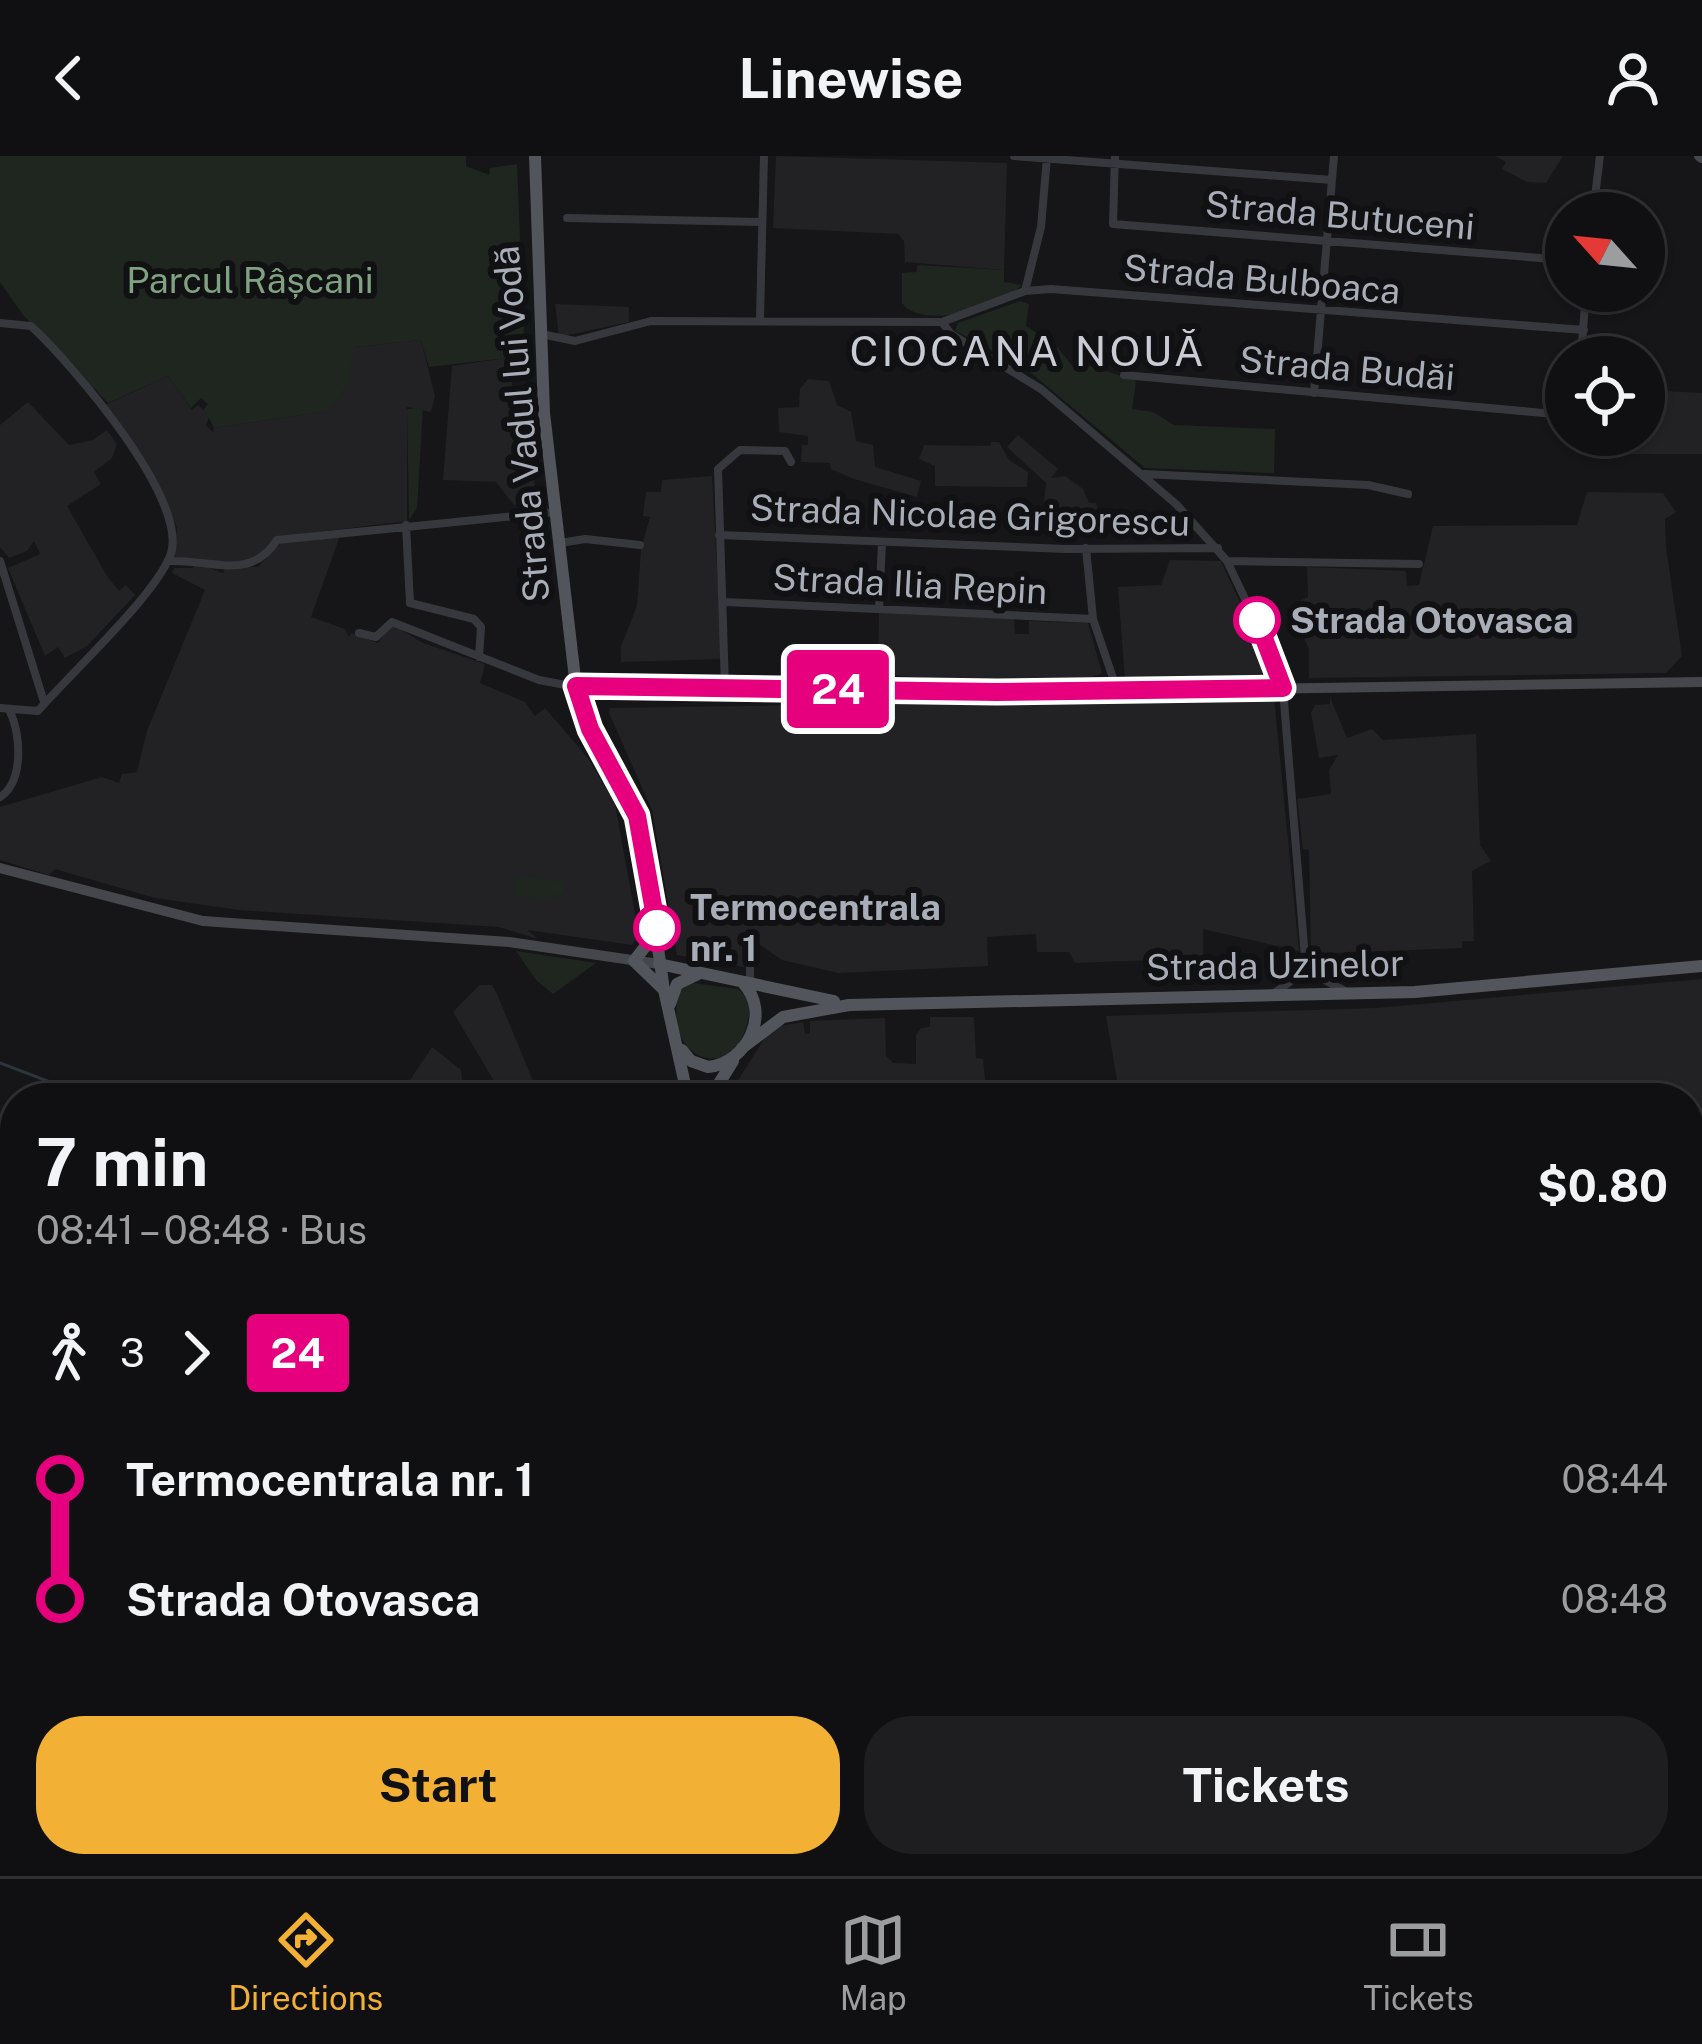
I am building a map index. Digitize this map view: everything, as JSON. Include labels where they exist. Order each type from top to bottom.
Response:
[{"type":"main road","name":"Strada Vadul lui Vodă","points":[[535,156],[538,333],[576,686],[590,729],[641,830],[669,1012]]},
{"type":"main road","points":[[599,687],[587,692],[585,706],[615,772]]},
{"type":"main road","points":[[656,925],[650,947],[634,961],[664,990]]},
{"type":"main road","points":[[656,925],[667,956],[691,970]]},
{"type":"main road","name":"Strada Uzinelor","points":[[659,964],[849,1005]]},
{"type":"main road","name":"Strada Uzinelor","points":[[740,1051],[783,1017],[849,1005],[1352,994],[1702,966]]},
{"type":"main road","points":[[685,1083],[669,1012],[677,984],[711,974]]},
{"type":"main road","points":[[720,1083],[756,1024],[757,1004],[743,981]]},
{"type":"main road","points":[[676,1037],[685,1056],[697,1065],[721,1066],[740,1051]]},
{"type":"street","points":[[760,318],[764,156]]},
{"type":"street","points":[[1014,156],[1115,159],[1332,180]]},
{"type":"street","points":[[1314,393],[1334,156]]},
{"type":"street","points":[[1596,192],[1600,156]]},
{"type":"street","points":[[1024,291],[1041,227],[1047,157]]},
{"type":"street","name":"Strada Butuceni","points":[[1115,159],[1111,222],[1545,258]]},
{"type":"street","points":[[567,218],[762,222]]},
{"type":"street","name":"Strada Bulboaca","points":[[942,322],[1024,291],[1052,289],[1584,330]]},
{"type":"street","points":[[1583,336],[1585,312]]},
{"type":"street","points":[[538,333],[574,341],[636,322],[760,318],[942,322],[951,334],[1041,389],[1142,473],[1227,561],[1283,688],[1306,970]]},
{"type":"street","points":[[0,323],[31,326],[107,412],[174,529],[168,561],[44,704],[34,713],[4,709]]},
{"type":"street","name":"Strada Budăi","points":[[1124,375],[1545,413]]},
{"type":"street","points":[[725,687],[718,469],[747,449],[785,451],[791,461]]},
{"type":"street","points":[[1142,473],[1368,484],[1408,494]]},
{"type":"street","points":[[168,561],[244,567],[258,564],[278,541],[555,512]]},
{"type":"street","name":"Strada Vadul lui Vodă","points":[[406,525],[410,604],[474,619],[481,627],[479,657]]},
{"type":"street","name":"Strada Nicolae Grigorescu","points":[[719,535],[1218,548]]},
{"type":"street","points":[[559,543],[585,539],[640,545]]},
{"type":"street","points":[[879,609],[882,542]]},
{"type":"street","points":[[1086,548],[1094,619],[1117,690]]},
{"type":"street","name":"Strada Nicolae Grigorescu","points":[[1227,561],[1418,564]]},
{"type":"street","points":[[0,562],[41,679],[44,704]]},
{"type":"street","name":"Strada Ilia Repin","points":[[724,602],[1094,619]]},
{"type":"street","points":[[359,633],[376,637],[394,622],[555,686],[1117,690],[1702,682]]},
{"type":"street","points":[[0,797],[10,789],[21,740],[4,709]]},
{"type":"street","points":[[0,868],[203,921],[509,942],[659,964]]},
{"type":"street","points":[[743,981],[750,950]]},
{"type":"street","points":[[1306,970],[1352,994]]},
{"type":"street","points":[[1269,996],[1306,970]]},
{"type":"shaded area","points":[[776,156],[1007,163],[1004,270],[905,262],[904,241],[898,234],[773,228]]},
{"type":"shaded area","points":[[1495,156],[1563,156],[1546,183],[1527,182],[1502,169],[1506,162]]},
{"type":"shaded area","points":[[555,304],[629,307],[629,322],[559,337]]},
{"type":"shaded area","points":[[421,340],[435,396],[431,412],[407,407],[407,521],[277,537],[267,554],[234,564],[174,557],[177,528],[166,500],[105,405],[168,376],[192,410],[198,405],[210,415],[206,425],[213,433],[214,428],[326,411],[341,389],[355,347]]},
{"type":"shaded area","points":[[506,358],[536,490],[535,497],[514,505],[496,482],[443,480],[452,366]]},
{"type":"shaded area","points":[[808,379],[829,381],[837,405],[851,412],[856,441],[873,445],[875,467],[921,481],[917,497],[854,479],[831,469],[830,463],[801,462],[808,436],[779,432],[778,408],[799,407],[800,389]]},
{"type":"shaded area","points":[[1665,391],[1702,393],[1702,454],[1665,454]]},
{"type":"shaded area","points":[[28,402],[69,445],[93,440],[107,430],[117,444],[112,458],[94,472],[101,484],[67,506],[107,576],[119,591],[126,585],[135,595],[87,646],[65,658],[58,647],[45,656],[8,568],[40,554],[34,541],[27,551],[9,558],[0,547],[0,425]]},
{"type":"shaded area","points":[[1018,435],[1058,469],[1051,478],[1065,476],[1083,489],[1089,503],[1096,503],[1098,511],[1086,511],[1083,534],[1076,533],[1077,516],[1043,513],[1046,483],[1007,447]]},
{"type":"shaded area","points":[[999,442],[1009,460],[1028,472],[1027,487],[935,486],[935,466],[919,459],[924,445],[990,446]]},
{"type":"shaded area","points":[[712,476],[722,659],[621,662],[621,646],[637,606],[641,549],[650,517],[643,516],[646,492],[661,492],[662,480]]},
{"type":"shaded area","points":[[1587,492],[1663,493],[1676,512],[1665,519],[1666,548],[1682,656],[1666,673],[1309,678],[1309,649],[1289,606],[1308,597],[1307,567],[1406,571],[1407,586],[1419,585],[1433,526],[1577,525]]},
{"type":"shaded area","points":[[341,533],[311,617],[345,629],[349,637],[351,633],[378,643],[392,624],[423,643],[485,664],[480,683],[525,702],[535,716],[545,708],[588,758],[615,804],[639,936],[632,945],[527,930],[538,939],[499,927],[239,910],[155,898],[55,869],[49,875],[0,860],[0,807],[102,777],[119,783],[122,774],[137,772],[147,731],[205,590],[172,573],[174,568],[193,568],[195,562],[223,573],[226,567],[258,567],[281,543]]},
{"type":"shaded area","points":[[1170,560],[1221,561],[1275,679],[1125,681],[1118,587],[1161,585]]},
{"type":"shaded area","points":[[879,613],[1014,619],[1015,634],[1029,634],[1029,621],[1088,623],[1102,673],[1081,682],[1016,685],[878,674]]},
{"type":"shaded area","points":[[1330,697],[1347,738],[1372,729],[1383,740],[1476,734],[1480,845],[1491,861],[1472,871],[1474,941],[1462,941],[1462,948],[1311,954],[1309,850],[1303,849],[1297,799],[1331,794],[1329,770],[1338,755],[1319,758],[1311,713],[1315,705],[1330,704]]},
{"type":"shaded area","points":[[1274,698],[1299,951],[1203,929],[1203,958],[1075,963],[1069,952],[1037,952],[1036,934],[987,937],[988,966],[838,973],[782,960],[742,933],[744,967],[677,955],[652,810],[609,713],[610,708]]},
{"type":"shaded area","points":[[1702,979],[1702,1083],[1117,1083],[1106,1016],[1376,1008]]},
{"type":"shaded area","points":[[480,985],[492,985],[534,1083],[487,1083],[494,1081],[453,1012]]},
{"type":"shaded area","points":[[930,1017],[974,1017],[976,1058],[983,1059],[985,1083],[736,1083],[766,1036],[780,1026],[803,1022],[805,1034],[810,1033],[810,1021],[885,1018],[886,1056],[893,1063],[916,1064],[916,1035],[930,1027]]},
{"type":"shaded area","points":[[432,1047],[461,1070],[462,1083],[408,1083]]},
{"type":"green space","name":"Parcul Râșcani","points":[[0,156],[466,156],[466,166],[489,175],[490,168],[517,164],[524,337],[506,358],[429,367],[421,340],[355,347],[347,385],[327,411],[214,428],[204,409],[208,404],[201,398],[191,408],[168,376],[108,403],[23,315],[0,282]]},
{"type":"green space","points":[[918,265],[1004,270],[1004,282],[1022,285],[980,307],[927,315],[902,303],[902,273],[916,272]]},
{"type":"green space","points":[[1020,301],[1029,304],[1026,326],[1058,348],[1074,368],[1091,366],[1136,381],[1132,409],[1153,412],[1174,425],[1275,429],[1274,473],[1145,468],[1025,368],[955,331],[958,323]]},
{"type":"green space","points":[[423,408],[417,508],[409,520],[407,409]]},
{"type":"green space","points":[[519,876],[561,881],[565,891],[549,899],[517,896],[514,883]]},
{"type":"green space","points":[[516,951],[596,963],[553,994],[536,980]]},
{"type":"green space","points":[[693,983],[738,989],[750,999],[746,1029],[735,1048],[721,1057],[705,1058],[680,1035],[676,1014],[681,988]]},
{"type":"waterway","points":[[0,1063],[53,1083]]},
{"type":"bus line","name":"24","points":[[657,928],[637,816],[590,729],[576,686],[997,692],[1283,688],[1257,620]]},
{"type":"place","name":"Strada Otovasca","points":[[1257,620]]},
{"type":"place","name":"Termocentrala nr. 1","points":[[657,928]]},
{"type":"district","name":"CIOCANA NOUĂ","points":[[1028,351]]}]
